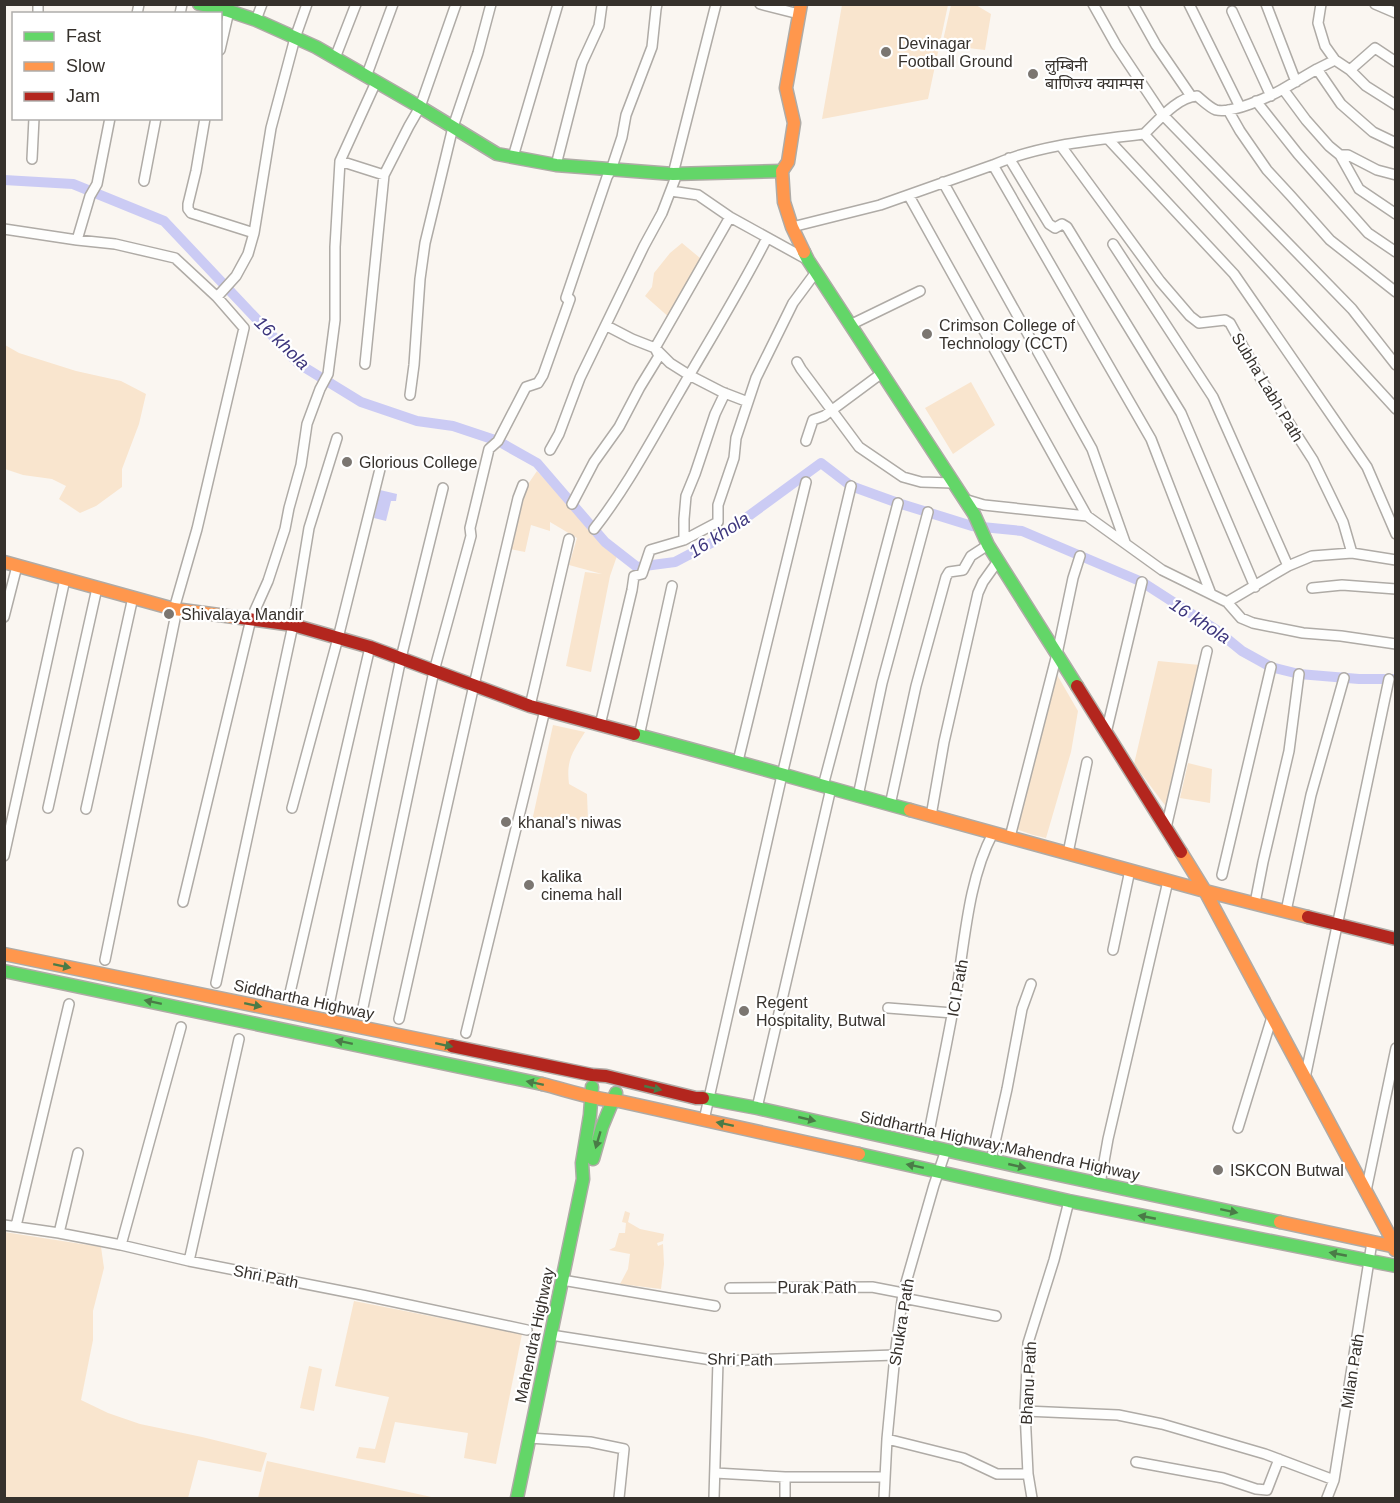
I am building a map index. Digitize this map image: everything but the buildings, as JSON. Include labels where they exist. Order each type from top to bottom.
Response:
[{"type":"main road","points":[[203,5],[256,20],[316,47],[497,154],[556,165],[675,174],[782,171]]},
{"type":"main road","points":[[592,1096],[1069,1201],[1395,1266],[1395,1247],[1205,891],[998,561],[974,514],[808,260],[792,227],[784,202],[782,171],[788,162],[794,123],[786,88],[800,9]]},
{"type":"main road","points":[[11,564],[176,609],[293,625],[370,647],[530,706],[738,761],[1205,891],[1395,939]]},
{"type":"main road","name":"Siddhartha Highway","points":[[4,954],[461,1049],[598,1075]]},
{"type":"main road","name":"Siddhartha Highway","points":[[4,972],[592,1096]]},
{"type":"main road","name":"Siddhartha Highway;Mahendra Highway","points":[[598,1075],[696,1098],[708,1098],[757,1108],[1395,1247]]},
{"type":"main road","name":"Mahendra Highway","points":[[517,1498],[583,1179],[582,1163],[589,1125],[592,1086],[598,1075]]},
{"type":"main road","name":"Mahendra Highway","points":[[583,1179],[591,1166],[616,1089],[616,1079]]},
{"type":"street","points":[[256,20],[262,4]]},
{"type":"street","points":[[217,297],[236,276],[248,254],[254,233],[271,128],[295,39],[308,4]]},
{"type":"street","points":[[335,58],[357,4]]},
{"type":"street","points":[[183,902],[251,619],[268,581],[285,529],[288,508],[301,465],[307,424],[328,374],[335,320],[335,247],[340,162],[371,79],[393,4]]},
{"type":"street","points":[[365,364],[384,175],[420,107],[456,4]]},
{"type":"street","points":[[410,395],[425,243],[453,128],[478,53],[491,4]]},
{"type":"street","points":[[513,157],[558,4]]},
{"type":"street","points":[[556,165],[582,63],[599,26],[602,4]]},
{"type":"street","points":[[362,1012],[434,671],[471,536],[470,528],[489,449],[498,441],[526,387],[538,383],[543,375],[570,299],[566,298],[622,137],[626,115],[652,47],[657,4]]},
{"type":"street","points":[[550,450],[559,434],[580,378],[671,191],[716,4]]},
{"type":"street","points":[[760,4],[800,9]]},
{"type":"street","points":[[1093,4],[1116,45],[1162,114],[1352,309],[1395,365]]},
{"type":"street","points":[[1133,4],[1156,45],[1191,96]]},
{"type":"street","points":[[1189,4],[1240,107]]},
{"type":"street","points":[[1266,4],[1296,82]]},
{"type":"street","points":[[1320,4],[1318,23],[1325,46],[1335,60],[1350,70],[1366,86],[1395,105]]},
{"type":"street","points":[[1375,4],[1395,13]]},
{"type":"street","points":[[222,41],[229,11]]},
{"type":"street","points":[[1232,11],[1271,96]]},
{"type":"street","points":[[1350,70],[1375,48],[1395,62]]},
{"type":"street","points":[[792,227],[909,196],[1009,158],[1049,147],[1144,134],[1162,114],[1191,96],[1197,96],[1215,110],[1240,107],[1271,96],[1335,60]]},
{"type":"street","points":[[1317,69],[1341,104],[1372,132],[1395,143]]},
{"type":"street","points":[[1283,89],[1306,120],[1340,155],[1359,189],[1395,213]]},
{"type":"street","points":[[1256,101],[1298,154],[1368,233],[1395,252]]},
{"type":"street","points":[[1228,110],[1267,170],[1330,240],[1395,292]]},
{"type":"street","points":[[32,159],[34,120]]},
{"type":"street","points":[[77,240],[90,196],[97,184],[110,120]]},
{"type":"street","points":[[144,181],[156,120]]},
{"type":"street","points":[[206,120],[188,209],[191,213],[254,233]]},
{"type":"street","points":[[1144,134],[1395,409]]},
{"type":"street","points":[[1108,139],[1234,274],[1367,467],[1395,534]]},
{"type":"street","name":"Subha Labh Path","points":[[1061,146],[1160,281],[1190,316],[1199,323],[1225,320],[1230,323],[1262,381],[1313,460],[1343,522],[1352,553]]},
{"type":"street","points":[[1340,155],[1348,155],[1377,170],[1395,175]]},
{"type":"street","points":[[1009,158],[1049,224],[1055,228],[1062,224],[1067,227],[1181,413],[1255,587]]},
{"type":"street","points":[[340,162],[384,175]]},
{"type":"street","points":[[993,165],[1151,439],[1211,594]]},
{"type":"street","points":[[943,182],[1092,449],[1125,542]]},
{"type":"street","points":[[671,191],[698,195],[730,217],[808,260]]},
{"type":"street","points":[[909,196],[1087,516],[1162,570],[1227,602],[1241,618],[1253,623],[1303,633],[1395,644]]},
{"type":"street","points":[[655,348],[730,217]]},
{"type":"street","points":[[4,229],[115,244],[175,258],[217,297],[244,328],[176,609],[105,960]]},
{"type":"street","points":[[594,529],[646,451],[767,238]]},
{"type":"street","points":[[1113,244],[1213,396],[1288,566]]},
{"type":"street","points":[[600,725],[634,576],[642,574],[650,550],[684,540],[718,522],[718,504],[734,458],[736,438],[756,378],[793,303],[816,272]]},
{"type":"street","points":[[850,325],[920,291]]},
{"type":"street","points":[[607,326],[655,348],[670,363],[689,375],[748,402]]},
{"type":"street","points":[[572,504],[594,462],[619,427],[659,357],[655,348]]},
{"type":"street","points":[[798,362],[859,447],[903,477],[921,482],[953,483]]},
{"type":"street","points":[[806,441],[813,420],[824,416],[882,374]]},
{"type":"street","points":[[684,540],[686,496],[715,414],[725,393]]},
{"type":"street","points":[[216,983],[293,625],[309,528],[337,438]]},
{"type":"street","points":[[292,808],[338,638],[381,465]]},
{"type":"street","points":[[738,761],[806,482]]},
{"type":"street","points":[[399,1018],[474,685],[523,485]]},
{"type":"street","points":[[704,1120],[782,775],[851,486]]},
{"type":"street","points":[[328,1005],[401,658],[443,488]]},
{"type":"street","points":[[964,499],[984,506],[1087,516]]},
{"type":"street","points":[[757,1108],[827,787],[898,503]]},
{"type":"street","points":[[858,796],[882,682],[928,512]]},
{"type":"street","points":[[530,706],[569,539]]},
{"type":"street","points":[[890,805],[916,686],[946,577],[949,572],[963,570],[971,556],[987,541]]},
{"type":"street","points":[[1227,602],[1288,566],[1312,556],[1352,553],[1395,560]]},
{"type":"street","points":[[1010,837],[1080,556]]},
{"type":"street","points":[[931,816],[944,742],[978,593],[998,561]]},
{"type":"street","points":[[4,616],[11,564]]},
{"type":"street","points":[[4,856],[64,579]]},
{"type":"street","points":[[1106,733],[1142,582]]},
{"type":"street","points":[[1312,588],[1342,585],[1395,589]]},
{"type":"street","points":[[639,736],[672,586]]},
{"type":"street","points":[[48,808],[97,588]]},
{"type":"street","points":[[86,809],[133,597]]},
{"type":"street","points":[[289,997],[370,647]]},
{"type":"street","points":[[1166,828],[1207,651]]},
{"type":"street","points":[[1222,875],[1271,667]]},
{"type":"street","points":[[1255,903],[1289,751],[1299,674]]},
{"type":"street","points":[[1286,911],[1311,795],[1344,678]]},
{"type":"street","points":[[1305,1078],[1389,679]]},
{"type":"street","points":[[466,1033],[545,710]]},
{"type":"street","points":[[1068,853],[1087,762]]},
{"type":"street","name":"ICI Path","points":[[928,1146],[973,891],[985,848],[993,833]]},
{"type":"street","points":[[1113,950],[1131,870]]},
{"type":"street","points":[[1100,1184],[1108,1139],[1168,880]]},
{"type":"street","points":[[991,1160],[1022,1009],[1031,984]]},
{"type":"street","points":[[16,1226],[69,1004]]},
{"type":"street","points":[[888,1008],[953,1013]]},
{"type":"street","points":[[1238,1128],[1272,1017]]},
{"type":"street","points":[[121,1245],[181,1027]]},
{"type":"street","points":[[189,1261],[239,1039]]},
{"type":"street","points":[[1366,1191],[1395,1048]]},
{"type":"street","name":"Shukra Path","points":[[884,1498],[887,1439],[903,1295],[946,1150]]},
{"type":"street","points":[[58,1233],[78,1154]]},
{"type":"street","name":"Bhanu Path","points":[[1032,1498],[1028,1474],[1025,1411],[1028,1343],[1069,1201]]},
{"type":"street","name":"Shri Path","points":[[4,1225],[121,1245],[527,1330]]},
{"type":"street","name":"Milan Path","points":[[1328,1498],[1334,1480],[1372,1242]]},
{"type":"street","points":[[562,1280],[715,1306]]},
{"type":"street","name":"Purak Path","points":[[730,1288],[872,1287],[996,1316]]},
{"type":"street","name":"Shri Path","points":[[551,1335],[718,1361],[895,1355]]},
{"type":"street","points":[[714,1498],[718,1361]]},
{"type":"street","points":[[1025,1411],[1118,1415],[1162,1424],[1265,1454],[1334,1480]]},
{"type":"street","points":[[529,1438],[590,1442],[624,1449],[619,1498]]},
{"type":"street","points":[[887,1439],[963,1458],[997,1474],[1028,1474]]},
{"type":"street","points":[[1136,1462],[1223,1478],[1256,1489],[1268,1490],[1279,1460]]},
{"type":"street","points":[[715,1473],[785,1477],[885,1477]]},
{"type":"street","points":[[785,1477],[785,1498]]},
{"type":"shaded area","name":"Devinagar Football Ground","points":[[842,5],[948,5],[928,99],[822,119]]},
{"type":"shaded area","points":[[951,5],[976,5],[991,14],[985,50],[942,45]]},
{"type":"shaded area","points":[[682,243],[700,258],[671,319],[645,296],[652,287],[654,273],[670,253]]},
{"type":"shaded area","points":[[5,345],[19,353],[76,371],[121,381],[146,394],[139,424],[122,469],[122,487],[96,506],[80,513],[59,499],[66,486],[52,479],[23,475],[5,469]]},
{"type":"shaded area","points":[[971,382],[995,425],[953,454],[925,408]]},
{"type":"shaded area","points":[[537,471],[617,556],[610,576],[591,672],[566,666],[585,572],[602,574],[569,565],[577,538],[550,522],[550,531],[531,525],[525,552],[510,549],[522,493]]},
{"type":"shaded area","points":[[1158,661],[1200,665],[1167,808],[1134,764]]},
{"type":"shaded area","points":[[1056,673],[1078,711],[1071,752],[1046,838],[1016,829]]},
{"type":"shaded area","points":[[553,725],[585,732],[571,756],[568,775],[569,784],[587,794],[588,820],[580,821],[559,817],[557,827],[532,821]]},
{"type":"shaded area","points":[[1188,763],[1212,769],[1210,803],[1180,798]]},
{"type":"shaded area","points":[[625,1211],[630,1213],[628,1222],[640,1229],[664,1234],[663,1241],[657,1243],[658,1246],[663,1244],[664,1264],[661,1289],[620,1284],[628,1269],[630,1254],[609,1250],[615,1247],[619,1233],[625,1233],[626,1223],[622,1222]]},
{"type":"shaded area","points":[[4,1232],[101,1247],[104,1268],[93,1311],[93,1340],[81,1400],[108,1413],[140,1424],[267,1453],[261,1472],[198,1460],[188,1498],[5,1498]]},
{"type":"shaded area","points":[[354,1301],[522,1334],[496,1464],[464,1458],[468,1433],[395,1422],[385,1463],[356,1458],[359,1447],[375,1449],[389,1397],[335,1386]]},
{"type":"shaded area","points":[[309,1366],[322,1369],[314,1411],[300,1408]]},
{"type":"shaded area","points":[[267,1461],[436,1498],[258,1498]]},
{"type":"water","points":[[380,490],[397,494],[396,501],[391,501],[386,521],[374,518]]},
{"type":"waterway","name":"16 khola","points":[[4,180],[73,184],[164,221],[299,364],[361,402],[417,421],[453,426],[498,441],[537,463],[605,542],[637,567],[675,562],[713,542],[821,463],[851,486],[972,526],[1022,531],[1142,582],[1215,629],[1242,651],[1271,667],[1299,674],[1359,679],[1396,679]]},
{"type":"traffic: fast","points":[[199,4],[256,20],[316,47],[497,154],[556,165],[673,174],[782,171]]},
{"type":"traffic: fast","points":[[804,252],[974,514],[988,545],[1077,686]]},
{"type":"traffic: fast","points":[[634,734],[910,810]]},
{"type":"traffic: fast","points":[[4,971],[542,1084]]},
{"type":"traffic: fast","points":[[517,1498],[583,1179],[582,1163],[592,1087]]},
{"type":"traffic: fast","points":[[593,1159],[602,1127],[616,1093]]},
{"type":"traffic: fast","points":[[703,1098],[1280,1222]]},
{"type":"traffic: fast","points":[[859,1154],[1069,1201],[1396,1266]]},
{"type":"traffic: slow","points":[[801,4],[786,88],[794,123],[788,162],[782,171],[784,202],[792,227],[804,252]]},
{"type":"traffic: slow","points":[[4,562],[174,609],[234,617]]},
{"type":"traffic: slow","points":[[910,810],[1308,917]]},
{"type":"traffic: slow","points":[[1181,852],[1205,891],[1391,1238],[1395,1250]]},
{"type":"traffic: slow","points":[[4,954],[452,1046]]},
{"type":"traffic: slow","points":[[542,1084],[590,1097],[619,1101],[859,1154]]},
{"type":"traffic: slow","points":[[1280,1222],[1396,1247]]},
{"type":"traffic: jam","points":[[234,617],[293,625],[370,647],[530,706],[634,734]]},
{"type":"traffic: jam","points":[[1077,686],[1181,852]]},
{"type":"traffic: jam","points":[[1308,917],[1396,939]]},
{"type":"traffic: jam","points":[[452,1046],[606,1076],[703,1098]]},
{"type":"place","name":"Devinagar Football Ground","points":[[886,52]]},
{"type":"place","name":"लुम्बिनी बाणिज्य क्याम्पस","points":[[1033,74]]},
{"type":"place","name":"Crimson College of Technology (CCT)","points":[[927,334]]},
{"type":"place","name":"Glorious College","points":[[347,462]]},
{"type":"place","name":"Shivalaya Mandir","points":[[169,614]]},
{"type":"place","name":"khanal's niwas","points":[[506,822]]},
{"type":"place","name":"kalika cinema hall","points":[[529,885]]},
{"type":"place","name":"Regent Hospitality, Butwal","points":[[744,1011]]},
{"type":"place","name":"ISKCON Butwal","points":[[1218,1170]]}]
